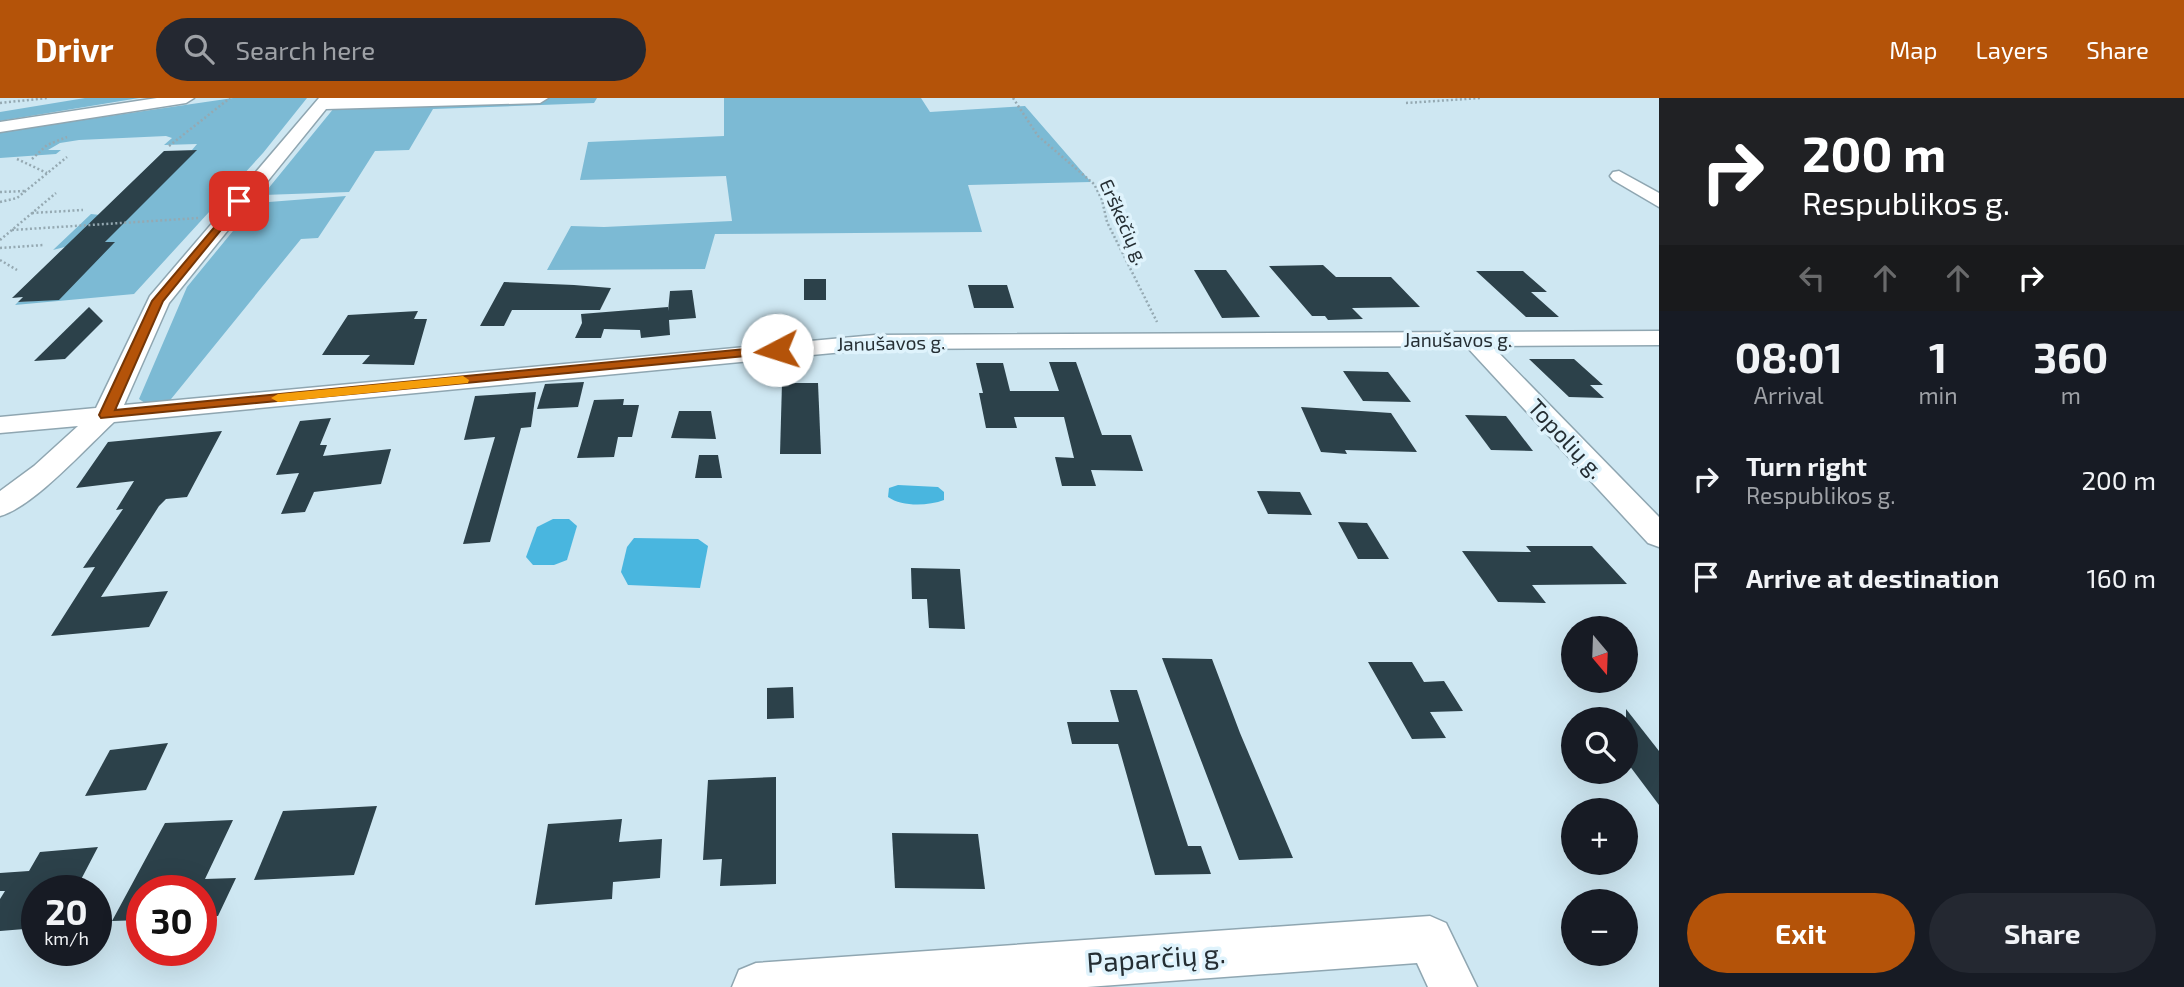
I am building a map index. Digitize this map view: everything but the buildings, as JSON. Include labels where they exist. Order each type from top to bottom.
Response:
[{"type":"street","points":[[0,127],[187,98]]},
{"type":"street","points":[[0,506],[44,472],[106,415],[158,301],[324,102],[540,98]]},
{"type":"street","points":[[1619,176],[1659,201]]},
{"type":"street","name":"Janušavos g.","points":[[0,425],[826,345],[1166,340],[1474,341],[1659,338]]},
{"type":"street","name":"Topolių g.","points":[[1474,341],[1659,536]]},
{"type":"street","name":"Paparčių g.","points":[[756,987],[1430,939],[1453,987]]},
{"type":"path","points":[[0,103],[47,98]]},
{"type":"path","points":[[169,146],[230,98]]},
{"type":"path","name":"Erškėčių g.","points":[[1013,98],[1038,136],[1094,184],[1112,232],[1166,340]]},
{"type":"path","points":[[1406,103],[1481,98]]},
{"type":"path","points":[[0,202],[17,198],[67,157]]},
{"type":"path","points":[[17,159],[47,173]]},
{"type":"path","points":[[0,192],[26,191]]},
{"type":"path","points":[[0,240],[56,193]]},
{"type":"path","points":[[32,214],[83,210]]},
{"type":"path","points":[[12,230],[226,217]]},
{"type":"path","points":[[0,248],[44,245]]},
{"type":"path","points":[[1,261],[17,270]]},
{"type":"shaded area","points":[[85,98],[139,98],[0,121],[0,112]]},
{"type":"shaded area","points":[[233,98],[307,98],[263,153],[134,294],[15,305],[18,302],[48,300],[114,243],[105,242],[111,235],[53,250],[91,214],[100,215],[196,151],[192,150],[197,144],[164,145],[172,138],[166,136],[79,140],[60,143],[48,150],[61,150],[56,154],[0,158],[0,132]]},
{"type":"shaded area","points":[[537,98],[597,98],[594,103],[433,109],[409,150],[375,151],[349,192],[263,195],[334,108]]},
{"type":"shaded area","points":[[724,98],[921,98],[930,112],[1025,106],[1091,182],[968,185],[982,232],[715,234],[705,269],[547,270],[571,226],[732,221],[726,176],[580,180],[588,142],[724,136]]},
{"type":"shaded area","points":[[346,196],[318,238],[301,239],[167,404],[145,403],[139,399],[187,287],[256,203]]},
{"type":"shaded area","points":[[898,485],[938,487],[944,492],[944,500],[923,504],[900,503],[888,497],[889,488]]},
{"type":"shaded area","points":[[553,519],[569,519],[577,526],[567,560],[554,565],[533,565],[526,557],[537,527]]},
{"type":"shaded area","points":[[634,538],[698,539],[708,546],[700,588],[628,585],[621,572],[627,547]]},
{"type":"slow traffic","points":[[278,398],[463,380]]},
{"type":"route","points":[[239,201],[158,301],[106,415],[777,350]]}]
